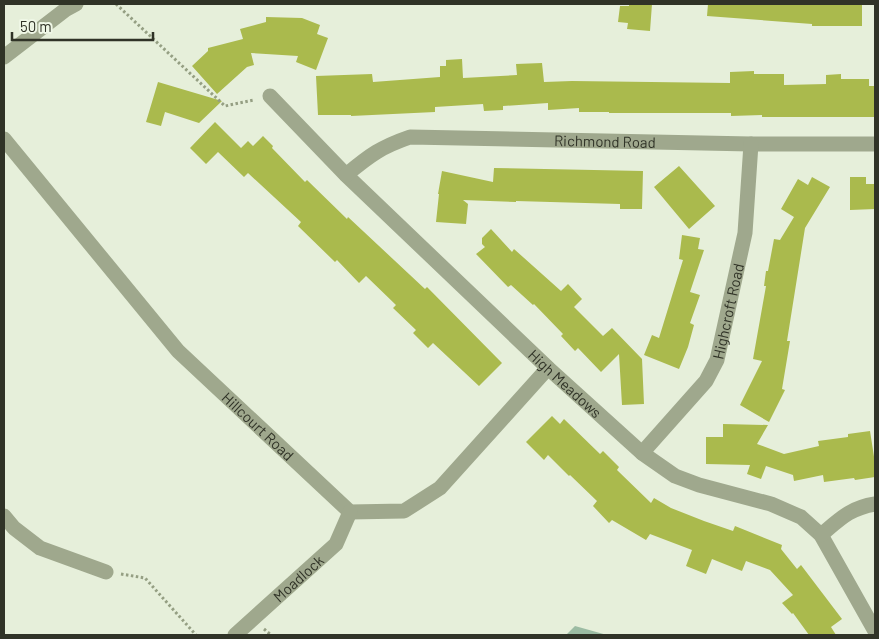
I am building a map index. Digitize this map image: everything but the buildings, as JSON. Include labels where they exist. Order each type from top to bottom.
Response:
[{"type":"street","points":[[4,57],[64,10],[76,4]]},
{"type":"street","name":"High Meadows","points":[[270,96],[346,175],[548,368],[642,453],[675,476],[699,485],[771,504],[802,517],[821,535],[875,631]]},
{"type":"street","name":"Richmond Road","points":[[346,175],[368,156],[387,145],[410,137],[751,144],[875,144]]},
{"type":"street","name":"Hillcourt Road","points":[[4,139],[178,351],[350,512]]},
{"type":"street","name":"Highcroft Road","points":[[642,453],[706,381],[717,360],[745,233],[751,144]]},
{"type":"street","points":[[350,512],[404,511],[440,488],[548,368]]},
{"type":"street","points":[[821,535],[844,516],[860,506],[875,504]]},
{"type":"street","name":"Moadlock","points":[[235,635],[336,544],[350,512]]},
{"type":"street","points":[[4,516],[14,528],[40,548],[106,572]]},
{"type":"path","points":[[116,4],[225,106],[270,96]]},
{"type":"path","points":[[106,572],[145,578],[196,635]]},
{"type":"green space","points":[[575,626],[607,635],[566,635]]}]
